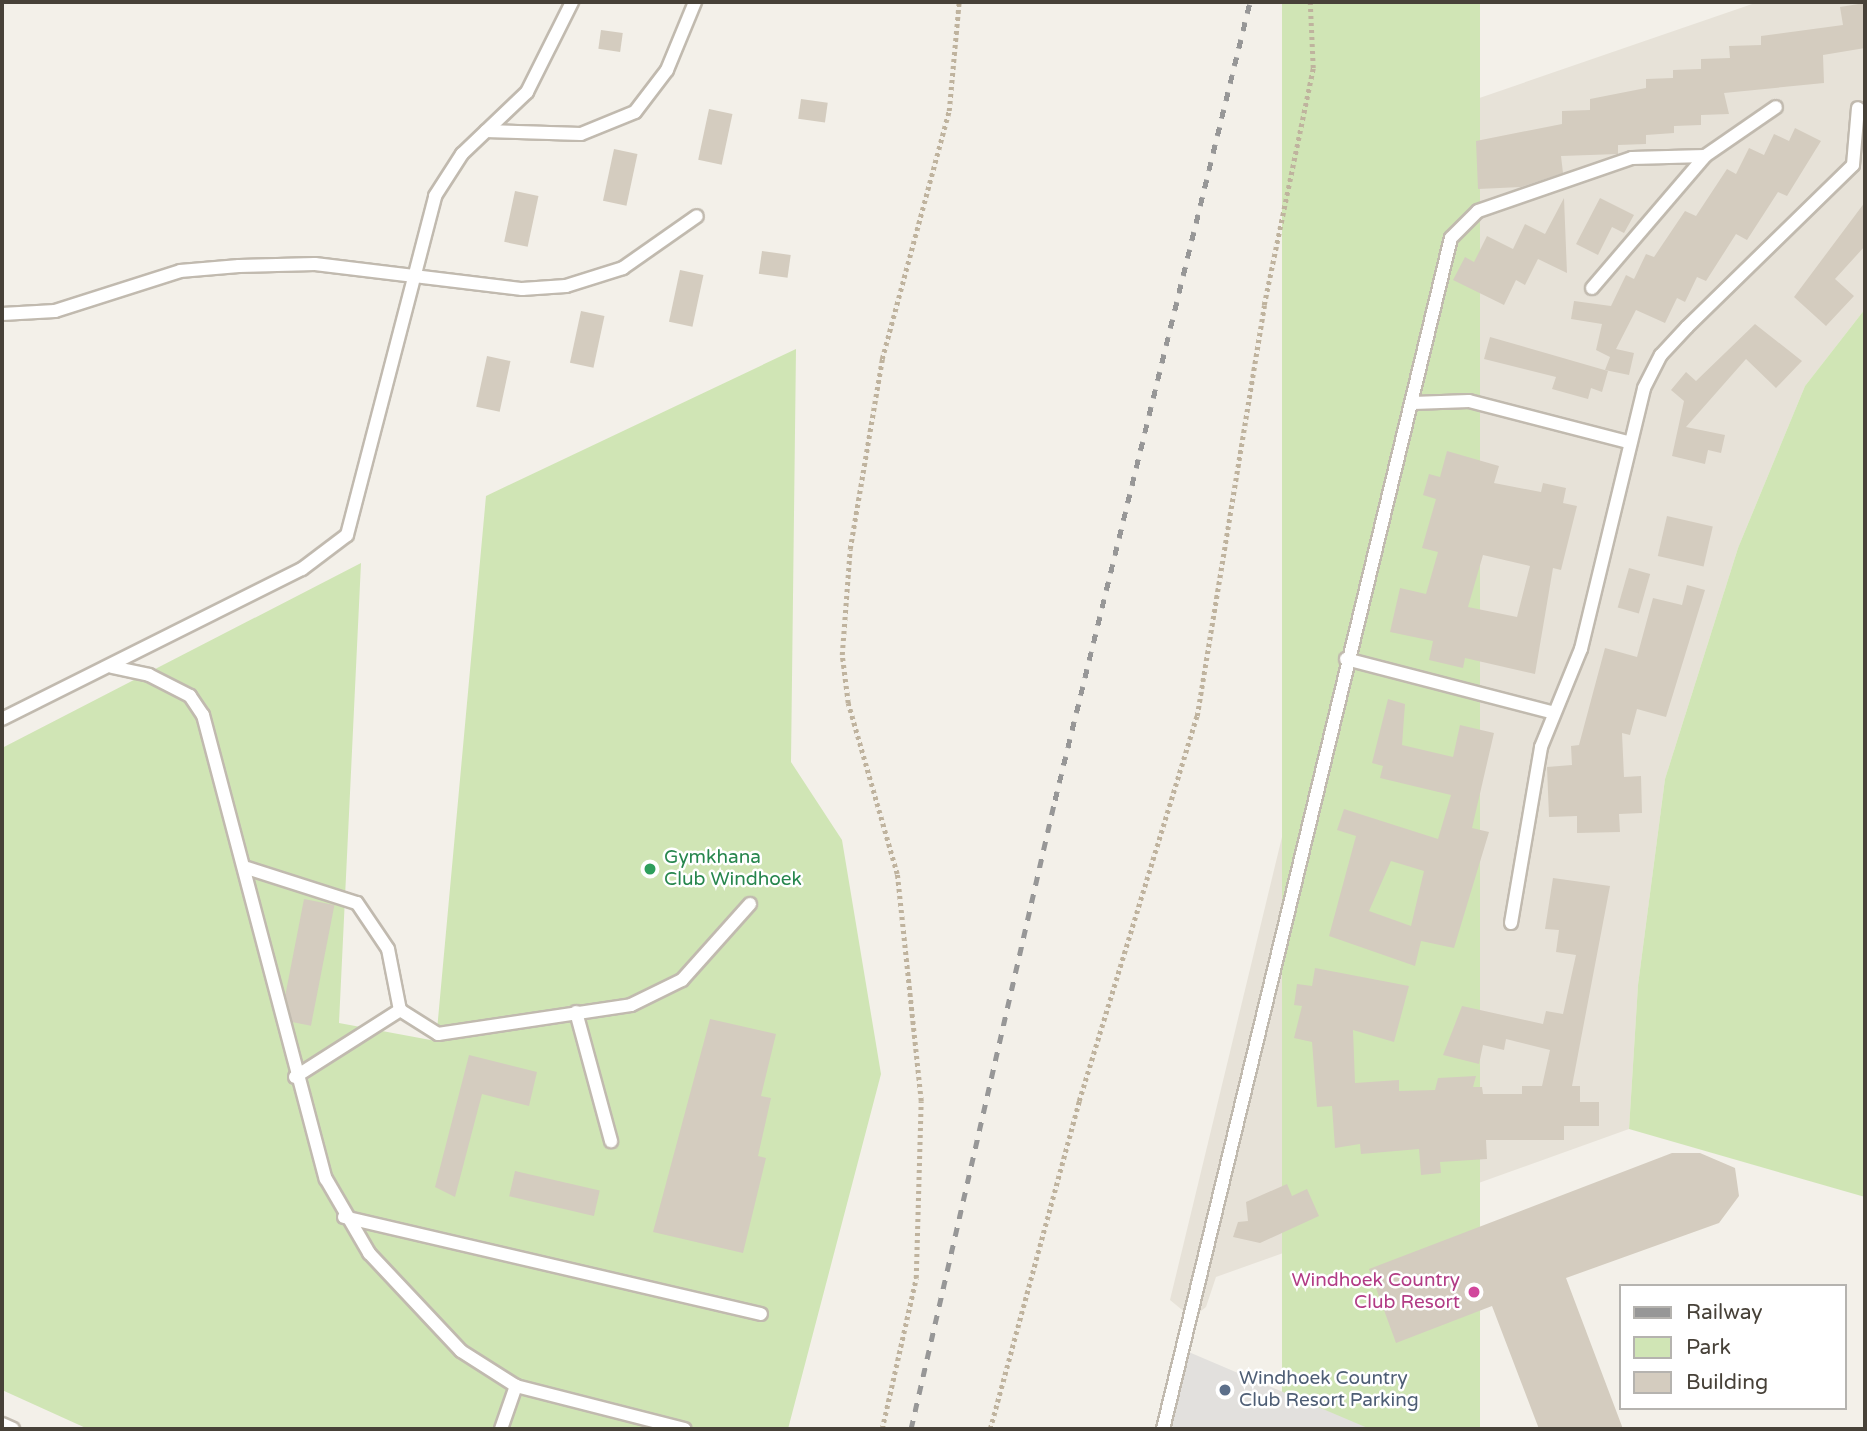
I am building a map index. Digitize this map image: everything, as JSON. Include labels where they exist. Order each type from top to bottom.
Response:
[{"type":"lane","points":[[2,719],[112,667],[332,552],[346,535],[409,279],[435,195],[486,131],[527,92],[572,2]]},
{"type":"lane","points":[[486,131],[581,134],[635,112],[667,71],[695,2]]},
{"type":"lane","points":[[1592,288],[1705,156],[1776,107]]},
{"type":"lane","points":[[1511,923],[1527,811],[1551,712],[1581,649],[1627,442],[1661,355],[1853,165],[1858,108]]},
{"type":"lane","points":[[1163,1429],[1346,659],[1413,403],[1446,251],[1471,214],[1632,158],[1705,156]]},
{"type":"lane","points":[[2,314],[55,311],[180,271],[239,266],[314,264],[409,279],[522,289],[566,286],[623,268],[697,216]]},
{"type":"lane","points":[[1413,403],[1469,401],[1627,442]]},
{"type":"lane","points":[[1346,659],[1551,712]]},
{"type":"lane","points":[[112,667],[149,676],[190,696],[203,715],[247,868],[295,1077],[344,1217],[369,1253],[461,1351],[516,1386],[685,1429]]},
{"type":"lane","points":[[247,868],[357,902],[388,949],[400,1010],[438,1034],[631,1005],[682,980],[750,904]]},
{"type":"lane","points":[[295,1077],[400,1010]]},
{"type":"lane","points":[[576,1012],[611,1141]]},
{"type":"lane","points":[[344,1217],[761,1314]]},
{"type":"lane","points":[[501,1429],[516,1386]]},
{"type":"lane","points":[[2,1424],[13,1429]]},
{"type":"path","points":[[883,1429],[916,1278],[921,1101],[897,874],[848,703],[842,656],[850,549],[882,359],[949,111],[960,2]]},
{"type":"path","points":[[990,1429],[1079,1101],[1197,716],[1264,305],[1313,68],[1310,2]]},
{"type":"shaded area","points":[[1758,2],[1865,2],[1865,309],[1805,386],[1738,548],[1665,779],[1638,985],[1629,1129],[1216,1277],[1206,1307],[1192,1318],[1170,1300],[1459,105]]},
{"type":"shaded area","name":"Windhoek Country Club Resort Parking","points":[[1184,1350],[1370,1429],[1163,1429]]},
{"type":"green space","points":[[1282,2],[1480,2],[1480,1429],[1282,1429]]},
{"type":"green space","points":[[1865,309],[1865,1197],[1629,1129],[1638,985],[1665,779],[1738,548],[1805,386]]},
{"type":"green space","name":"Gymkhana Club Windhoek","points":[[796,349],[791,762],[842,840],[881,1074],[788,1429],[88,1429],[2,1390],[2,748],[361,563],[339,1023],[436,1041],[486,496]]},
{"type":"building","points":[[1865,3],[1865,48],[1823,55],[1824,83],[1724,93],[1729,114],[1701,115],[1701,125],[1674,126],[1674,133],[1646,135],[1646,144],[1618,145],[1618,154],[1561,156],[1563,173],[1521,187],[1478,189],[1476,141],[1562,124],[1562,111],[1590,110],[1590,99],[1646,88],[1646,79],[1673,78],[1673,70],[1701,69],[1701,59],[1730,58],[1729,46],[1761,45],[1761,36],[1843,25],[1840,7]]},
{"type":"building","points":[[601,30],[623,33],[620,52],[598,49]]},
{"type":"building","points":[[801,99],[828,103],[825,123],[798,119]]},
{"type":"building","points":[[709,109],[732,114],[722,165],[698,160]]},
{"type":"building","points":[[1795,128],[1821,141],[1787,196],[1778,192],[1747,240],[1736,234],[1706,281],[1697,277],[1685,302],[1677,298],[1665,323],[1636,310],[1616,349],[1634,353],[1629,375],[1605,370],[1610,357],[1596,350],[1602,324],[1571,319],[1574,301],[1611,306],[1626,275],[1634,279],[1646,254],[1654,257],[1685,211],[1696,216],[1727,169],[1736,174],[1749,148],[1764,155],[1774,134],[1789,141]]},
{"type":"building","points":[[614,149],[637,154],[626,206],[603,201]]},
{"type":"building","points":[[515,191],[538,196],[528,247],[504,242]]},
{"type":"building","points":[[1564,198],[1567,273],[1538,259],[1525,285],[1516,280],[1504,305],[1453,280],[1465,257],[1474,262],[1487,236],[1513,249],[1525,224],[1545,234]]},
{"type":"building","points":[[1600,198],[1634,215],[1624,233],[1612,227],[1598,255],[1576,244]]},
{"type":"building","points":[[1865,202],[1865,246],[1835,279],[1854,296],[1826,326],[1794,297]]},
{"type":"building","points":[[762,251],[791,255],[788,278],[759,274]]},
{"type":"building","points":[[680,270],[703,275],[692,327],[669,322]]},
{"type":"building","points":[[581,311],[604,316],[593,368],[570,363]]},
{"type":"building","points":[[1755,324],[1802,361],[1776,388],[1746,359],[1686,427],[1725,435],[1721,453],[1708,450],[1705,464],[1672,456],[1684,401],[1671,390],[1686,372],[1696,381]]},
{"type":"building","points":[[1490,337],[1608,371],[1602,392],[1591,388],[1588,399],[1552,389],[1556,377],[1484,359]]},
{"type":"building","points":[[487,356],[510,361],[500,412],[476,407]]},
{"type":"building","points":[[1447,451],[1499,466],[1494,483],[1541,492],[1543,483],[1566,488],[1563,503],[1577,506],[1561,570],[1553,568],[1535,674],[1465,658],[1463,668],[1429,660],[1433,641],[1390,632],[1400,588],[1426,594],[1438,552],[1422,548],[1436,499],[1423,495],[1429,474],[1440,477]],"holes":[[[1483,555],[1530,566],[1517,617],[1468,607]]]},
{"type":"building","points":[[1667,516],[1713,527],[1704,567],[1658,556]]},
{"type":"building","points":[[1629,568],[1650,574],[1639,613],[1618,607]]},
{"type":"building","points":[[1687,585],[1705,590],[1666,717],[1637,709],[1630,735],[1622,733],[1624,777],[1641,776],[1642,813],[1619,814],[1620,832],[1577,833],[1577,816],[1549,817],[1547,767],[1572,765],[1571,746],[1579,745],[1605,648],[1637,657],[1653,598],[1682,605]]},
{"type":"building","points":[[1388,699],[1405,704],[1402,745],[1453,757],[1460,725],[1494,733],[1472,828],[1489,832],[1454,948],[1421,941],[1415,966],[1329,936],[1356,836],[1337,830],[1344,809],[1438,839],[1451,795],[1380,778],[1383,766],[1372,763]],"holes":[[[1391,861],[1424,871],[1411,926],[1369,911]]]},
{"type":"building","points":[[1553,878],[1610,886],[1572,1086],[1580,1086],[1580,1102],[1599,1102],[1599,1126],[1564,1126],[1564,1140],[1486,1140],[1487,1159],[1440,1162],[1441,1173],[1421,1175],[1419,1149],[1361,1154],[1360,1144],[1335,1148],[1332,1106],[1317,1107],[1312,1042],[1294,1038],[1302,1006],[1294,1005],[1297,984],[1312,986],[1315,968],[1409,986],[1394,1042],[1353,1030],[1355,1083],[1399,1080],[1399,1091],[1435,1090],[1438,1078],[1476,1076],[1473,1087],[1482,1087],[1483,1094],[1522,1094],[1522,1086],[1542,1086],[1550,1050],[1506,1039],[1504,1050],[1483,1045],[1479,1064],[1443,1055],[1462,1006],[1543,1024],[1546,1011],[1563,1014],[1576,955],[1556,952],[1559,930],[1545,929]]},
{"type":"building","points":[[304,899],[334,905],[311,1026],[281,1020]]},
{"type":"building","points":[[710,1019],[776,1034],[761,1096],[771,1098],[758,1156],[766,1158],[743,1253],[653,1232]]},
{"type":"building","points":[[469,1055],[537,1072],[529,1106],[482,1094],[455,1197],[435,1187]]},
{"type":"building","name":"Windhoek Country Club Resort","points":[[1672,1153],[1700,1153],[1735,1168],[1739,1196],[1719,1223],[1566,1278],[1623,1429],[1539,1429],[1492,1306],[1396,1343],[1369,1269]]},
{"type":"building","points":[[515,1171],[600,1191],[594,1216],[509,1196]]},
{"type":"building","points":[[1287,1184],[1292,1196],[1307,1189],[1319,1216],[1260,1243],[1233,1237],[1238,1222],[1248,1221],[1246,1202]]},
{"type":"railway","points":[[911,1429],[1055,800],[1250,2]]},
{"type":"place","name":"Gymkhana Club Windhoek","points":[[650,869]]},
{"type":"place","name":"Windhoek Country Club Resort","points":[[1474,1292]]},
{"type":"place","name":"Windhoek Country Club Resort Parking","points":[[1225,1390]]}]
